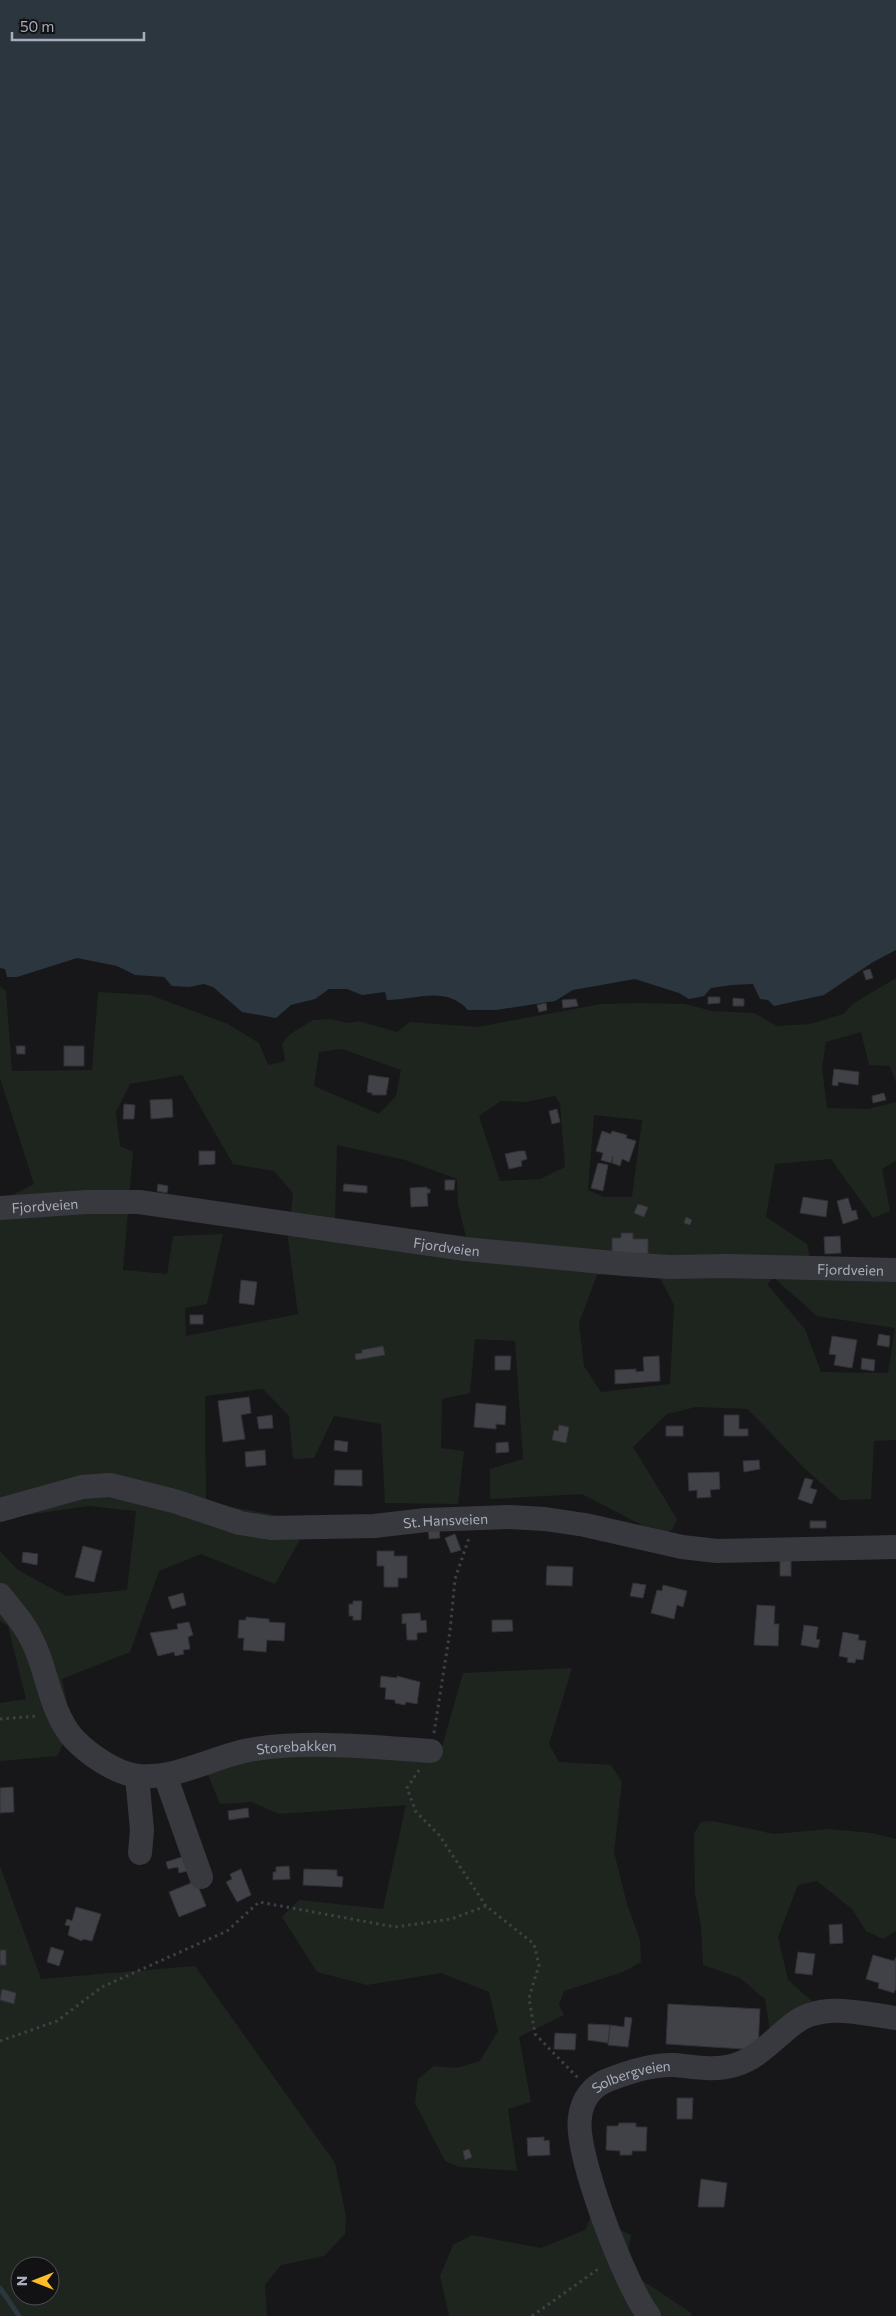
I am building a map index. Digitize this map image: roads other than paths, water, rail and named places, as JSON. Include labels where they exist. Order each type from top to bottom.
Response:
[{"type":"street","name":"Fjordveien","points":[[0,1208],[87,1202],[139,1202],[456,1247],[614,1263],[670,1267],[728,1266],[896,1270]]},
{"type":"street","name":"St. Hansveien","points":[[0,1510],[82,1487],[110,1485],[174,1500],[240,1523],[272,1528],[374,1526],[472,1517],[545,1519],[585,1525],[682,1547],[717,1551],[896,1547]]},
{"type":"street","name":"Storebakken","points":[[0,1595],[14,1612],[33,1643],[64,1726],[81,1745],[111,1766],[137,1776],[165,1775],[239,1753],[276,1747],[340,1746],[431,1751]]},
{"type":"street","points":[[165,1775],[201,1878]]},
{"type":"street","points":[[137,1776],[142,1830],[140,1853]]},
{"type":"street","name":"Solbergveien","points":[[649,2316],[636,2296],[588,2170],[582,2147],[580,2117],[586,2097],[591,2091],[607,2080],[658,2066],[673,2065],[713,2068],[737,2064],[756,2056],[795,2022],[818,2011],[835,2011],[896,2018]]},
{"type":"waterway","points":[[0,2288],[19,2316]]}]
